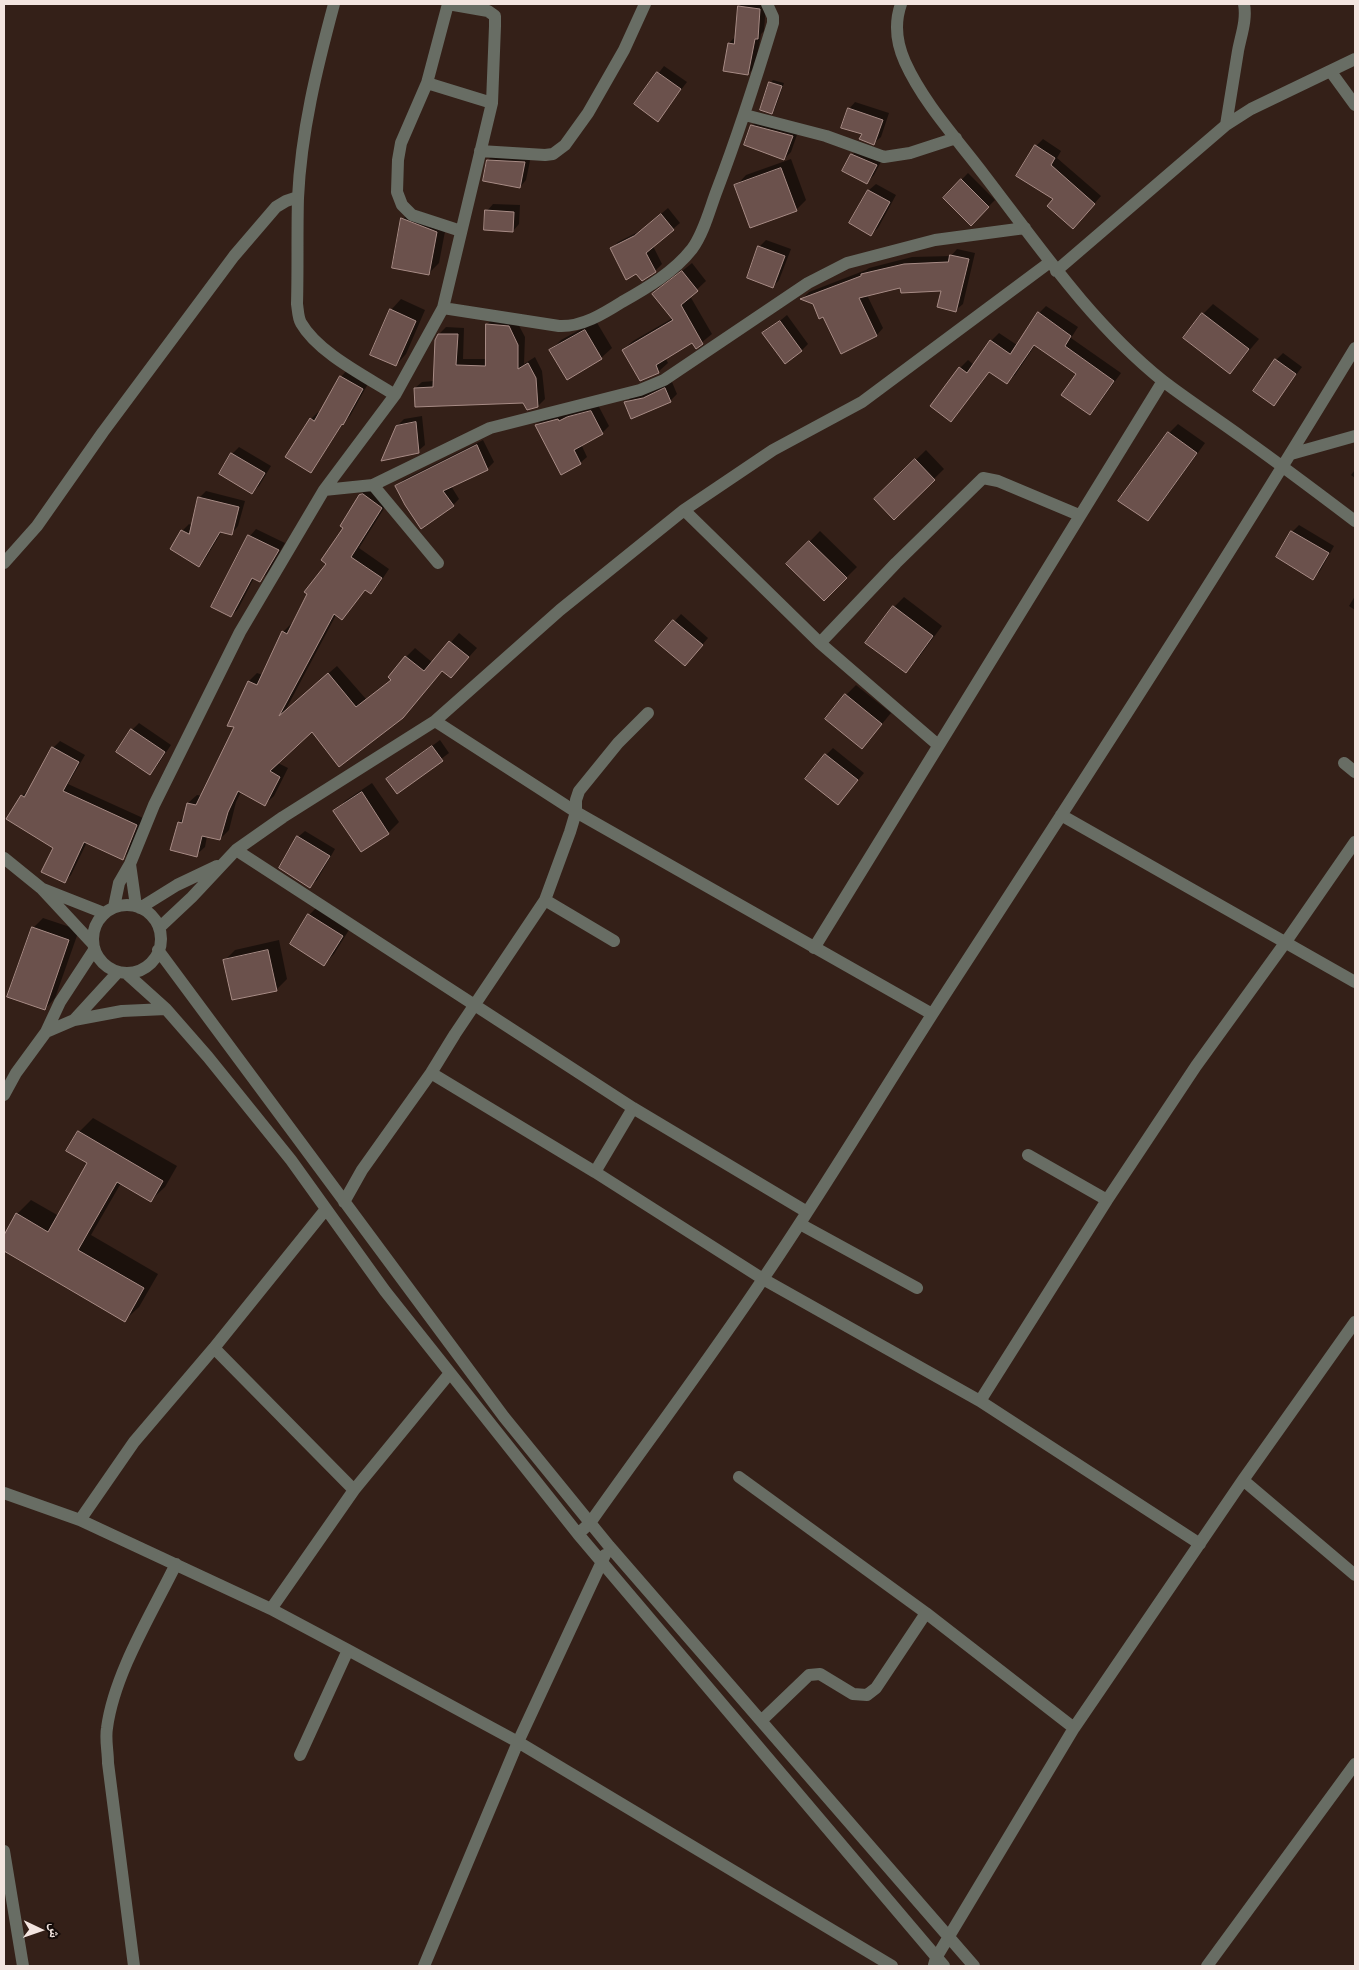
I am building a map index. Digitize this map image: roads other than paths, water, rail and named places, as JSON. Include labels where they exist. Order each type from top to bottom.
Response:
[{"type":"street","points":[[334,4],[309,108],[298,197],[297,304],[300,322],[310,336],[323,347],[396,395]]},
{"type":"street","points":[[4,1095],[16,1072],[46,1032],[60,1002],[94,947],[93,932],[97,922],[109,910],[119,882],[130,864],[154,804],[240,632],[324,490],[396,395],[443,308],[492,103],[495,16],[488,11],[448,4],[427,83],[401,144],[397,169],[398,197],[402,205],[412,214],[461,231]]},
{"type":"street","points":[[480,151],[545,155],[553,154],[565,145],[588,113],[624,50],[645,4]]},
{"type":"street","points":[[443,308],[566,326],[587,321],[647,288],[677,264],[694,246],[745,115],[773,23],[773,17],[767,4]]},
{"type":"street","points":[[901,4],[897,16],[896,29],[904,61],[930,103],[1053,267],[1108,330],[1163,380],[1283,466],[1355,521]]},
{"type":"street","points":[[1226,125],[1244,28],[1244,4]]},
{"type":"street","points":[[159,928],[192,897],[236,850],[282,817],[435,721],[560,610],[684,510],[773,450],[862,402],[1053,267],[1226,125],[1251,109],[1355,59]]},
{"type":"street","points":[[1331,72],[1355,105]]},
{"type":"street","points":[[427,83],[492,103]]},
{"type":"street","points":[[745,115],[826,136],[884,157],[910,153],[956,138]]},
{"type":"street","points":[[4,564],[37,526],[103,432],[234,256],[276,207],[298,197]]},
{"type":"street","points":[[324,490],[373,485],[490,428],[640,390],[664,380],[808,283],[846,263],[935,240],[1025,228]]},
{"type":"street","points":[[578,1534],[590,1523],[800,1224],[932,1014],[1291,454],[1355,348]]},
{"type":"street","points":[[814,948],[1163,380]]},
{"type":"street","points":[[1291,454],[1355,436]]},
{"type":"street","points":[[820,643],[896,563],[983,478],[998,481],[1079,515]]},
{"type":"street","points":[[373,485],[438,563]]},
{"type":"street","points":[[684,510],[820,643],[938,745]]},
{"type":"street","points":[[344,1202],[362,1170],[431,1073],[545,900],[576,812],[576,800],[579,791],[618,743],[648,713]]},
{"type":"street","points":[[435,721],[576,812],[932,1014]]},
{"type":"street","points":[[1344,762],[1355,772]]},
{"type":"street","points":[[1061,815],[1355,982]]},
{"type":"street","points":[[980,1401],[1107,1200],[1196,1066],[1286,943],[1355,842]]},
{"type":"street","points":[[236,850],[633,1108],[807,1212]]},
{"type":"street","points":[[4,858],[41,888],[94,947],[100,960],[108,968],[122,973],[166,1009],[208,1057],[291,1160],[385,1291],[578,1534],[938,1963],[949,1936],[1074,1728],[1242,1480],[1355,1322]]},
{"type":"street","points":[[138,907],[177,885],[223,863]]},
{"type":"street","points":[[130,864],[138,907]]},
{"type":"street","points":[[41,888],[109,910],[125,905],[138,907],[154,918],[159,928],[161,939],[153,960],[145,968],[122,973],[74,1020]]},
{"type":"street","points":[[545,900],[614,941]]},
{"type":"street","points":[[158,950],[504,1417],[609,1546],[974,1966]]},
{"type":"street","points":[[46,1032],[74,1020],[122,1011],[166,1009]]},
{"type":"street","points":[[431,1073],[595,1172],[763,1279],[980,1401],[1200,1544]]},
{"type":"street","points":[[595,1172],[633,1108]]},
{"type":"street","points":[[291,1160],[306,1148]]},
{"type":"street","points":[[1028,1155],[1107,1200]]},
{"type":"street","points":[[80,1520],[134,1442],[214,1348],[326,1209]]},
{"type":"street","points":[[800,1224],[917,1288]]},
{"type":"street","points":[[214,1348],[354,1490]]},
{"type":"street","points":[[271,1609],[354,1490],[450,1373]]},
{"type":"street","points":[[493,1428],[504,1417]]},
{"type":"street","points":[[739,1477],[926,1613],[1074,1728]]},
{"type":"street","points":[[1242,1480],[1355,1575]]},
{"type":"street","points":[[4,1493],[80,1520],[271,1609],[348,1650],[518,1742],[892,1966]]},
{"type":"street","points":[[424,1966],[518,1742],[609,1546]]},
{"type":"street","points":[[134,1966],[108,1762],[107,1730],[111,1706],[121,1676],[176,1564]]},
{"type":"street","points":[[761,1721],[810,1675],[820,1674],[853,1694],[867,1695],[876,1688],[926,1613]]},
{"type":"street","points":[[300,1755],[348,1650]]},
{"type":"street","points":[[1207,1966],[1355,1764]]},
{"type":"street","points":[[4,1851],[22,1966]]}]
